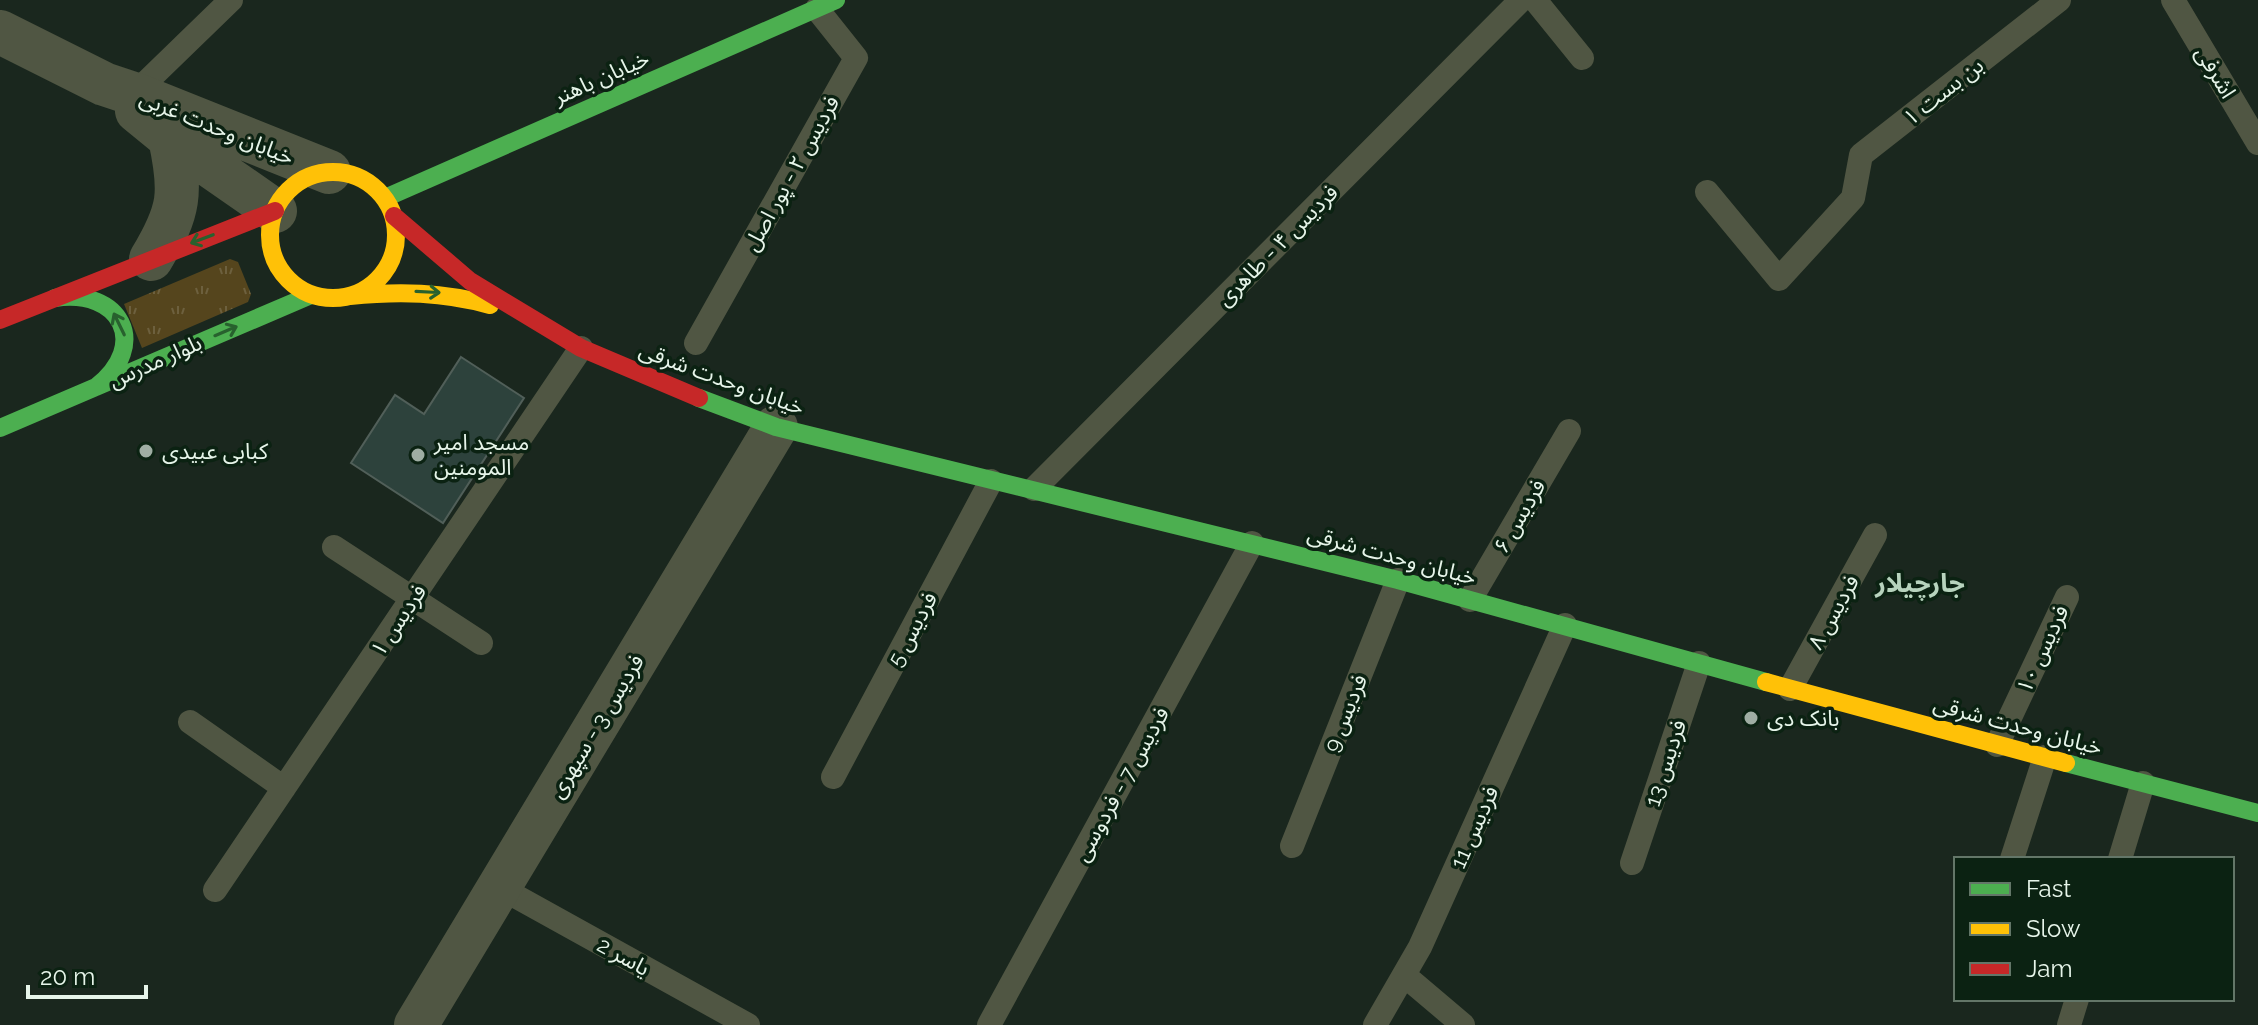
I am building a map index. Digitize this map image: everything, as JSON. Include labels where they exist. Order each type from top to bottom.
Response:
[{"type":"street","name":"خیابان باهنر","points":[[385,198],[827,4]]},
{"type":"street","name":"خیابان وحدت غربی","points":[[0,32],[119,89],[329,172]]},
{"type":"street","name":"خیابان وحدت غربی","points":[[119,89],[170,138],[275,211]]},
{"type":"street","points":[[151,259],[170,226],[176,207],[178,180],[170,138]]},
{"type":"street","points":[[434,199],[446,171]]},
{"type":"street","points":[[350,296],[369,287],[383,274],[393,256],[397,236],[394,216],[385,198],[370,183],[350,174],[329,172],[312,175],[284,196],[275,211],[270,235],[275,260],[290,281],[311,295],[324,298],[350,296],[410,291],[439,292],[526,317]]},
{"type":"street","points":[[0,320],[275,211]]},
{"type":"street","points":[[394,216],[438,256],[526,317]]},
{"type":"street","points":[[432,221],[438,256]]},
{"type":"street","points":[[55,298],[74,295],[101,301],[120,322],[126,342],[124,354],[111,375],[96,387]]},
{"type":"street","name":"بلوار مدرس","points":[[0,428],[311,295]]},
{"type":"street","name":"خیابان وحدت شرقی","points":[[526,317],[581,348],[669,387],[776,427],[1398,580],[1790,689],[2258,813]]},
{"type":"street","name":"فردیس 3 - سپهری","points":[[416,1025],[776,427]]},
{"type":"lane","points":[[119,89],[231,0]]},
{"type":"lane","name":"فردیس ۴ - طاهری","points":[[1034,489],[1521,0]]},
{"type":"lane","points":[[1535,0],[1582,58]]},
{"type":"lane","name":"بن بست ۱","points":[[1707,192],[1779,279],[1853,198],[1861,155],[2059,0]]},
{"type":"lane","name":"اشرفی","points":[[2173,0],[2258,143]]},
{"type":"lane","name":"فردیس ۲ - پور اصل","points":[[696,343],[856,58],[827,4]]},
{"type":"lane","name":"فردیس ۱","points":[[215,890],[581,348]]},
{"type":"lane","name":"فردیس ۶","points":[[1470,600],[1569,431]]},
{"type":"lane","name":"فردیس 5","points":[[833,777],[991,481]]},
{"type":"lane","name":"فردیس ۸","points":[[1790,689],[1875,535]]},
{"type":"lane","name":"فردیس 7 - فردوسی","points":[[989,1025],[1252,543]]},
{"type":"lane","points":[[334,547],[481,643]]},
{"type":"lane","name":"فردیس 9","points":[[1292,846],[1398,580]]},
{"type":"lane","name":"فردیس ۱۰","points":[[1997,745],[2067,597]]},
{"type":"lane","name":"فردیس 11","points":[[1375,1025],[1420,947],[1565,625]]},
{"type":"lane","name":"فردیس 13","points":[[1632,863],[1699,663]]},
{"type":"lane","points":[[190,722],[284,788]]},
{"type":"lane","points":[[2013,857],[2045,757]]},
{"type":"lane","points":[[2121,857],[2143,783]]},
{"type":"lane","name":"یاسر 2","points":[[499,887],[748,1025]]},
{"type":"lane","points":[[1404,975],[1463,1025]]},
{"type":"lane","points":[[2069,1025],[2076,1001]]},
{"type":"green space","points":[[230,259],[238,262],[251,294],[248,302],[142,348],[124,304]]},
{"type":"building","points":[[461,357],[524,398],[443,523],[351,463],[395,395],[424,414]]},
{"type":"traffic: fast","points":[[385,198],[836,0]]},
{"type":"traffic: fast","points":[[0,428],[311,295]]},
{"type":"traffic: fast","points":[[55,298],[78,297],[97,302],[111,310],[120,323],[124,337],[122,354],[113,370],[96,387]]},
{"type":"traffic: fast","points":[[699,398],[776,427],[1398,580],[1766,682]]},
{"type":"traffic: fast","points":[[2066,763],[2258,813]]},
{"type":"traffic: slow","points":[[333,172],[357,177],[377,191],[391,211],[396,235],[391,259],[377,279],[357,293],[333,298],[309,293],[289,279],[275,259],[270,235],[275,211],[289,191],[309,177],[333,172]]},
{"type":"traffic: slow","points":[[350,296],[421,294],[490,305]]},
{"type":"traffic: slow","points":[[1766,682],[2066,763]]},
{"type":"traffic: jam","points":[[0,320],[275,211]]},
{"type":"traffic: jam","points":[[394,216],[470,281],[581,348],[699,398]]},
{"type":"place","name":"کبابی عبیدی","points":[[146,451]]},
{"type":"place","name":"مسجد امیر المومنین","points":[[418,455]]},
{"type":"place","name":"بانک دی","points":[[1751,718]]},
{"type":"district","name":"جارچیلار","points":[[1920,583]]}]
